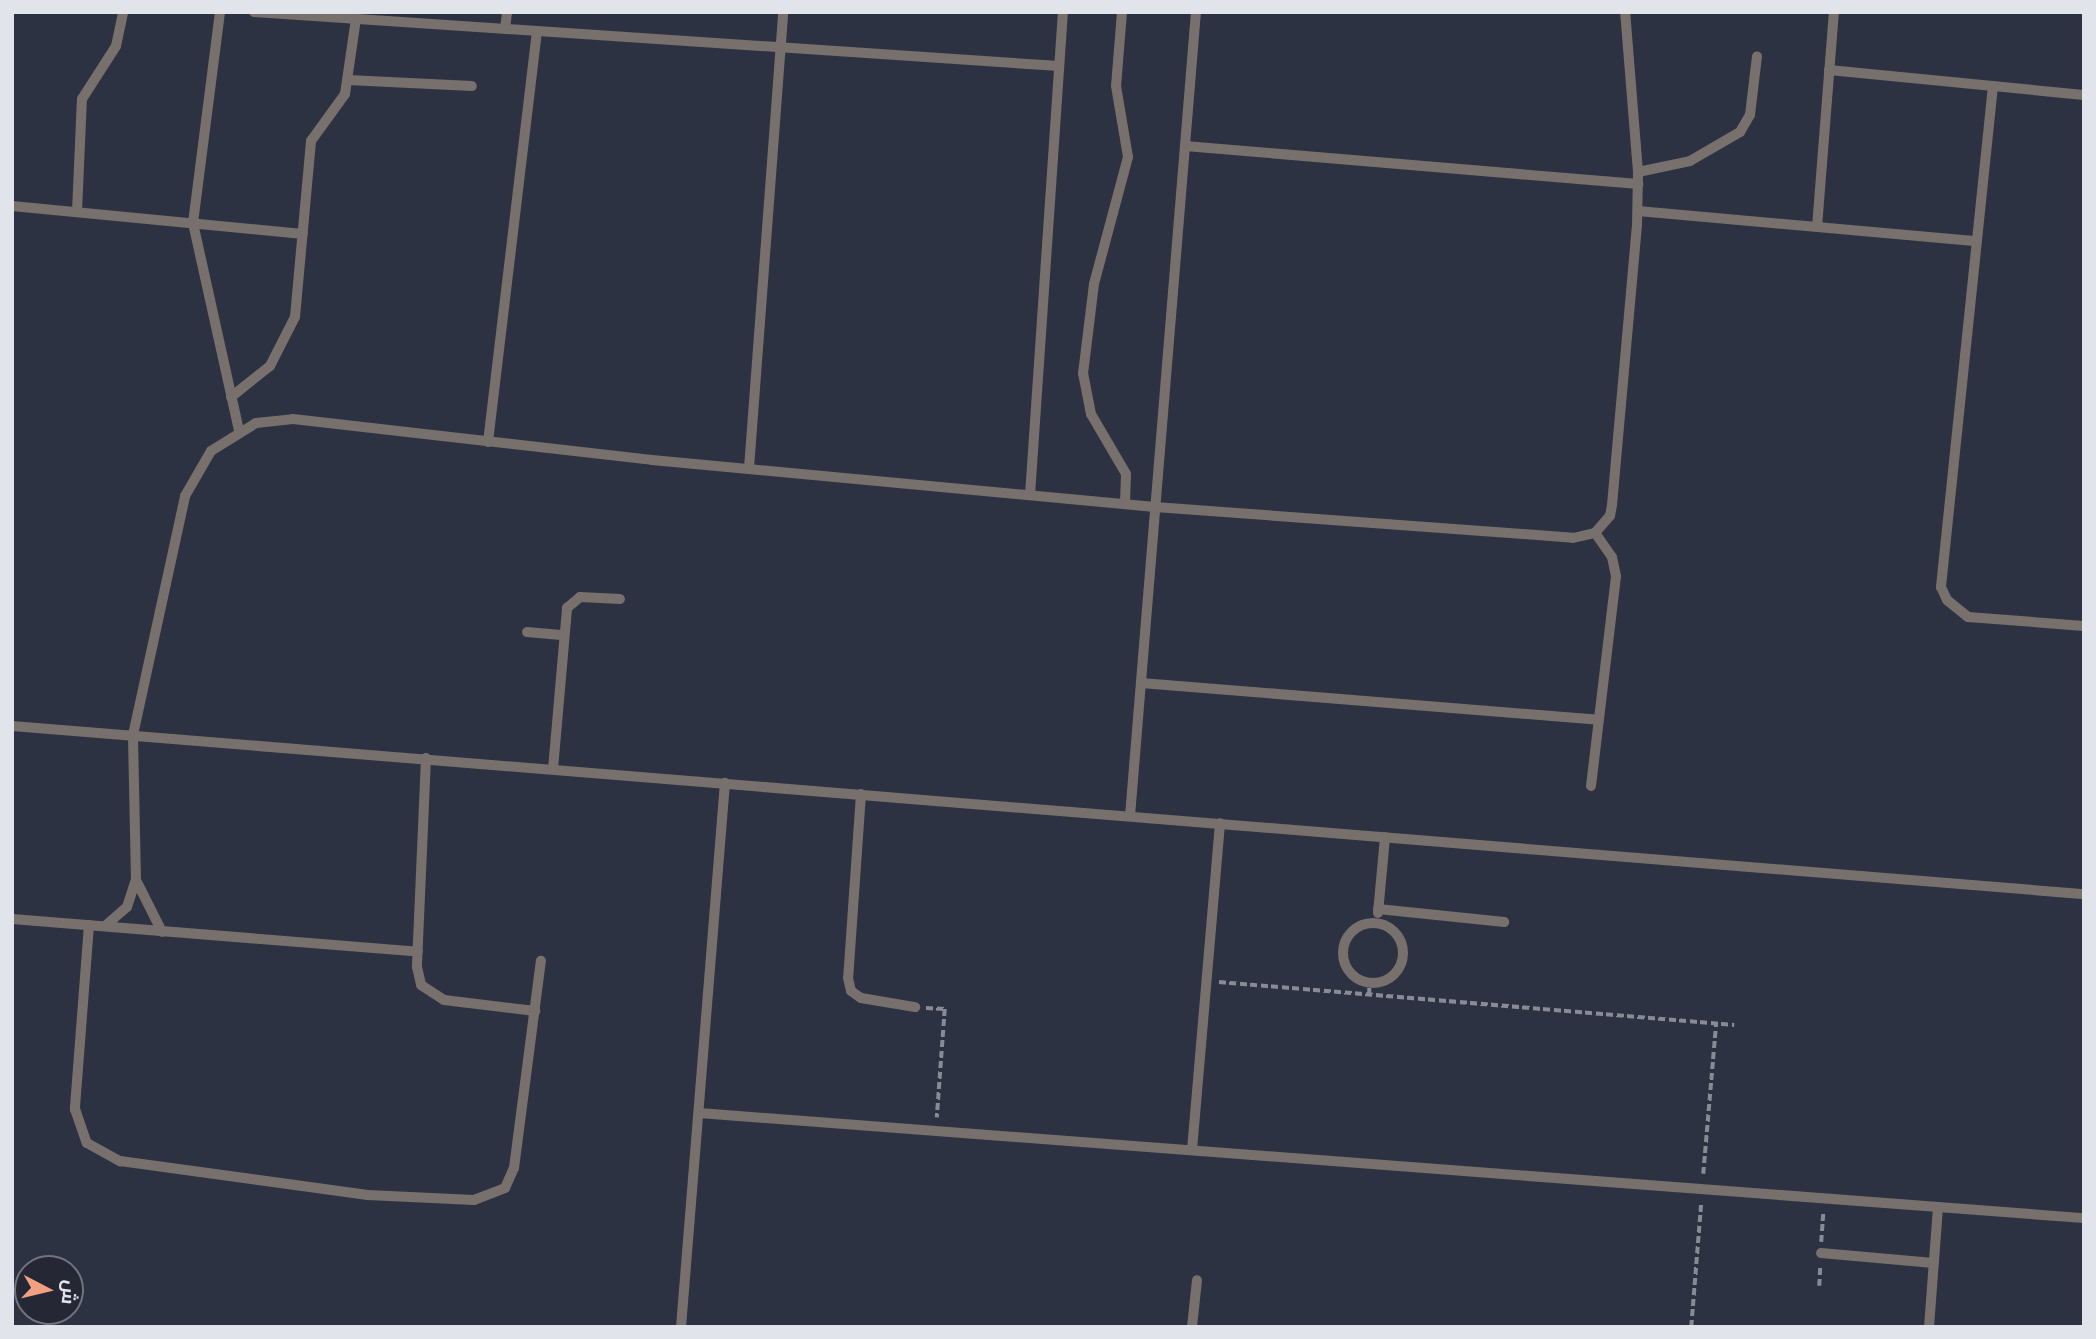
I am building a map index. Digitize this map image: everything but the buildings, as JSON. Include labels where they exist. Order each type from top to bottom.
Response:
[{"type":"lane","points":[[77,212],[82,99],[116,46],[123,12]]},
{"type":"lane","points":[[220,12],[193,223],[239,430]]},
{"type":"lane","points":[[254,12],[1059,66]]},
{"type":"lane","points":[[505,29],[507,12]]},
{"type":"lane","points":[[749,468],[783,12]]},
{"type":"lane","points":[[1030,495],[1063,12]]},
{"type":"lane","points":[[1122,12],[1116,86],[1128,158],[1094,284],[1083,373],[1091,414],[1126,474],[1125,504]]},
{"type":"lane","points":[[1129,816],[1196,12]]},
{"type":"lane","points":[[105,926],[127,907],[136,880],[134,735],[185,496],[200,464],[239,430],[293,419],[488,442],[1155,507],[1573,538],[1595,533],[1610,516],[1612,505],[1638,211],[1625,12]]},
{"type":"lane","points":[[1817,227],[1834,12]]},
{"type":"lane","points":[[231,397],[270,366],[289,334],[299,299],[311,141],[342,100],[348,80],[356,19]]},
{"type":"lane","points":[[488,442],[537,31]]},
{"type":"lane","points":[[1637,172],[1690,161],[1740,132],[1751,115],[1757,56]]},
{"type":"lane","points":[[1829,70],[2084,95]]},
{"type":"lane","points":[[348,80],[472,86]]},
{"type":"lane","points":[[1993,86],[1941,587],[1956,610],[1968,617],[2084,626]]},
{"type":"lane","points":[[1185,146],[1638,184]]},
{"type":"lane","points":[[12,206],[303,234]]},
{"type":"lane","points":[[1638,211],[1977,241]]},
{"type":"lane","points":[[1591,786],[1616,576],[1612,557],[1595,533]]},
{"type":"lane","points":[[553,769],[564,635],[572,600],[620,599]]},
{"type":"lane","points":[[527,632],[564,635]]},
{"type":"lane","points":[[1141,683],[1599,720]]},
{"type":"lane","points":[[12,726],[2084,894]]},
{"type":"lane","points":[[426,758],[418,951],[421,985],[435,998],[535,1010]]},
{"type":"lane","points":[[681,1327],[725,783]]},
{"type":"lane","points":[[861,794],[848,978],[851,991],[869,1002],[915,1007]]},
{"type":"lane","points":[[1192,1150],[1220,823]]},
{"type":"lane","points":[[1377,923],[1385,836]]},
{"type":"lane","points":[[136,880],[162,932]]},
{"type":"lane","points":[[1378,909],[1504,922]]},
{"type":"lane","points":[[12,919],[418,951]]},
{"type":"lane","points":[[1377,923],[1389,928],[1403,950],[1394,975],[1369,989],[1348,970],[1343,957],[1352,932],[1377,923]]},
{"type":"lane","points":[[89,925],[76,1121],[97,1152],[120,1161],[326,1191],[485,1199],[505,1188],[514,1168],[541,961]]},
{"type":"lane","points":[[699,1113],[2084,1218]]},
{"type":"lane","points":[[1929,1327],[1938,1207]]},
{"type":"lane","points":[[1821,1253],[1934,1263]]},
{"type":"lane","points":[[1192,1327],[1197,1279]]},
{"type":"path","points":[[1206,981],[1369,989],[1734,1025]]},
{"type":"path","points":[[915,1007],[945,1009],[936,1131]]},
{"type":"shaded area","points":[[12,12],[2084,12],[2084,1327],[12,1327]]}]
